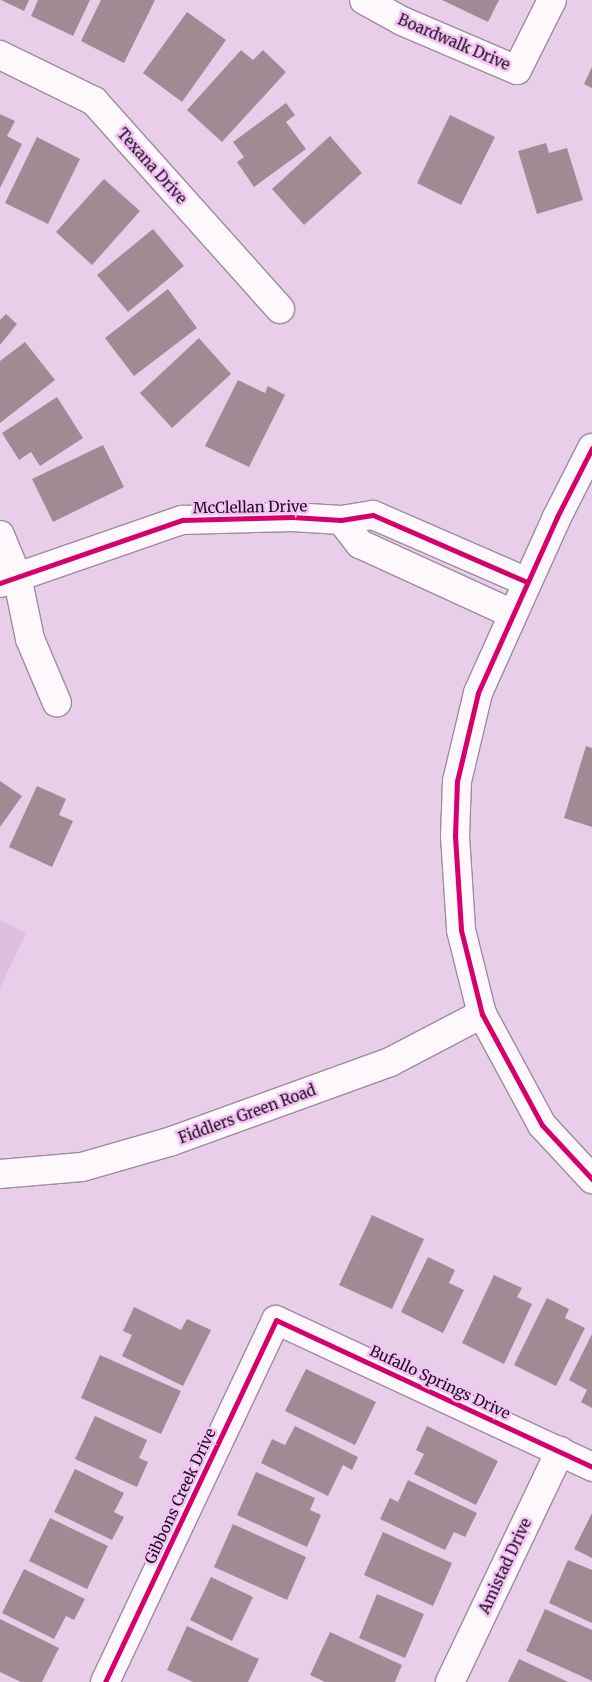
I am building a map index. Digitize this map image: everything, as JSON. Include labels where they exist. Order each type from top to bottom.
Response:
[{"type":"street","name":"Boardwalk Drive","points":[[364,0],[402,21],[518,70],[552,0]]},
{"type":"street","name":"Texana Drive","points":[[0,55],[94,101],[280,309]]},
{"type":"street","points":[[592,448],[527,582],[478,693],[457,781],[455,836],[461,930],[482,1014],[542,1125],[592,1179]]},
{"type":"street","name":"McClellan Drive","points":[[8,579],[182,520],[292,517],[342,520],[374,515],[527,582]]},
{"type":"street","points":[[342,520],[360,544],[513,614]]},
{"type":"street","points":[[384,555],[398,524]]},
{"type":"street","points":[[0,535],[8,579],[30,639],[57,703]]},
{"type":"street","name":"Fiddlers Green Road","points":[[0,1174],[82,1167],[172,1141],[390,1062],[482,1014]]},
{"type":"street","name":"Bufallo Springs Drive","points":[[276,1320],[592,1467]]},
{"type":"street","name":"Gibbons Creek Drive","points":[[105,1682],[276,1320]]},
{"type":"street","name":"Amistad Drive","points":[[450,1682],[560,1451]]},
{"type":"shaded area","points":[[0,920],[26,933],[0,988]]},
{"type":"building","points":[[1,0],[29,0],[24,11]]},
{"type":"building","points":[[38,0],[90,0],[73,36],[31,16]]},
{"type":"building","points":[[101,0],[155,0],[124,63],[81,41]]},
{"type":"building","points":[[442,0],[499,0],[488,22]]},
{"type":"building","points":[[187,12],[226,40],[182,102],[143,73]]},
{"type":"building","points":[[241,50],[253,60],[263,50],[286,72],[222,142],[187,110]]},
{"type":"building","points":[[592,67],[592,88],[584,84]]},
{"type":"building","points":[[286,103],[295,115],[286,122],[306,149],[254,187],[237,162],[244,157],[233,142]]},
{"type":"building","points":[[0,114],[15,121],[7,136],[22,144],[0,188]]},
{"type":"building","points":[[450,115],[495,137],[461,205],[417,183]]},
{"type":"building","points":[[330,136],[362,173],[304,225],[272,189]]},
{"type":"building","points":[[37,137],[80,159],[48,224],[5,203]]},
{"type":"building","points":[[546,143],[549,153],[567,148],[583,200],[537,214],[518,151]]},
{"type":"building","points":[[104,179],[140,211],[92,265],[56,232]]},
{"type":"building","points":[[153,229],[184,266],[128,312],[97,275]]},
{"type":"building","points":[[168,289],[197,328],[134,376],[105,338]]},
{"type":"building","points":[[6,314],[17,324],[0,345],[0,320]]},
{"type":"building","points":[[199,338],[231,374],[172,428],[140,393]]},
{"type":"building","points":[[25,342],[55,380],[0,423],[0,361]]},
{"type":"building","points":[[238,380],[265,393],[268,386],[285,395],[249,467],[205,446]]},
{"type":"building","points":[[57,397],[83,438],[40,466],[31,452],[19,460],[2,433]]},
{"type":"building","points":[[103,445],[124,487],[53,522],[32,479]]},
{"type":"building","points":[[586,746],[592,748],[592,827],[564,818]]},
{"type":"building","points":[[0,781],[22,796],[0,827]]},
{"type":"building","points":[[37,786],[66,799],[59,815],[73,821],[52,867],[9,847]]},
{"type":"building","points":[[372,1215],[424,1239],[392,1309],[339,1285]]},
{"type":"building","points":[[428,1257],[455,1270],[449,1283],[464,1290],[443,1333],[401,1312]]},
{"type":"building","points":[[494,1275],[522,1288],[517,1297],[532,1304],[504,1364],[462,1343]]},
{"type":"building","points":[[547,1298],[569,1309],[565,1318],[585,1328],[556,1386],[514,1365]]},
{"type":"building","points":[[134,1307],[181,1330],[187,1319],[211,1330],[183,1386],[122,1356],[132,1335],[123,1331]]},
{"type":"building","points":[[592,1334],[592,1408],[581,1402],[587,1390],[569,1380]]},
{"type":"building","points":[[100,1355],[181,1391],[161,1434],[81,1398]]},
{"type":"building","points":[[306,1369],[376,1402],[355,1445],[285,1411]]},
{"type":"building","points":[[95,1416],[147,1440],[139,1458],[148,1462],[137,1487],[75,1459]]},
{"type":"building","points":[[295,1426],[358,1457],[352,1470],[343,1465],[328,1496],[261,1463],[272,1439],[285,1445]]},
{"type":"building","points":[[427,1426],[498,1461],[476,1505],[414,1474],[424,1454],[416,1450]]},
{"type":"building","points":[[75,1469],[124,1493],[114,1512],[124,1517],[112,1540],[54,1512]]},
{"type":"building","points":[[256,1472],[315,1498],[310,1510],[321,1515],[307,1547],[237,1515]]},
{"type":"building","points":[[408,1480],[477,1513],[465,1537],[454,1532],[445,1550],[380,1519],[390,1498],[398,1502]]},
{"type":"building","points":[[592,1513],[592,1558],[574,1549]]},
{"type":"building","points":[[50,1518],[108,1546],[87,1589],[29,1561]]},
{"type":"building","points":[[233,1524],[306,1557],[287,1600],[214,1567]]},
{"type":"building","points":[[383,1532],[452,1563],[433,1606],[364,1575]]},
{"type":"building","points":[[568,1560],[592,1570],[592,1623],[549,1603]]},
{"type":"building","points":[[24,1569],[85,1599],[74,1620],[66,1616],[54,1639],[2,1613]]},
{"type":"building","points":[[211,1577],[253,1597],[232,1641],[190,1620]]},
{"type":"building","points":[[377,1594],[424,1614],[405,1658],[359,1638]]},
{"type":"building","points":[[545,1609],[592,1630],[592,1681],[526,1651]]},
{"type":"building","points":[[0,1619],[59,1648],[42,1682],[21,1682],[0,1672]]},
{"type":"building","points":[[187,1626],[259,1659],[248,1682],[193,1682],[167,1670]]},
{"type":"building","points":[[330,1632],[402,1665],[395,1682],[325,1682],[310,1675]]},
{"type":"building","points":[[519,1659],[568,1682],[508,1682]]},
{"type":"cycle path","points":[[592,448],[557,517],[478,693],[457,781],[455,836],[461,930],[482,1014],[542,1125],[592,1179]]},
{"type":"cycle path","points":[[0,583],[182,520],[292,517],[341,520],[373,515],[527,582]]},
{"type":"cycle path","points":[[105,1682],[276,1320],[592,1467]]}]
